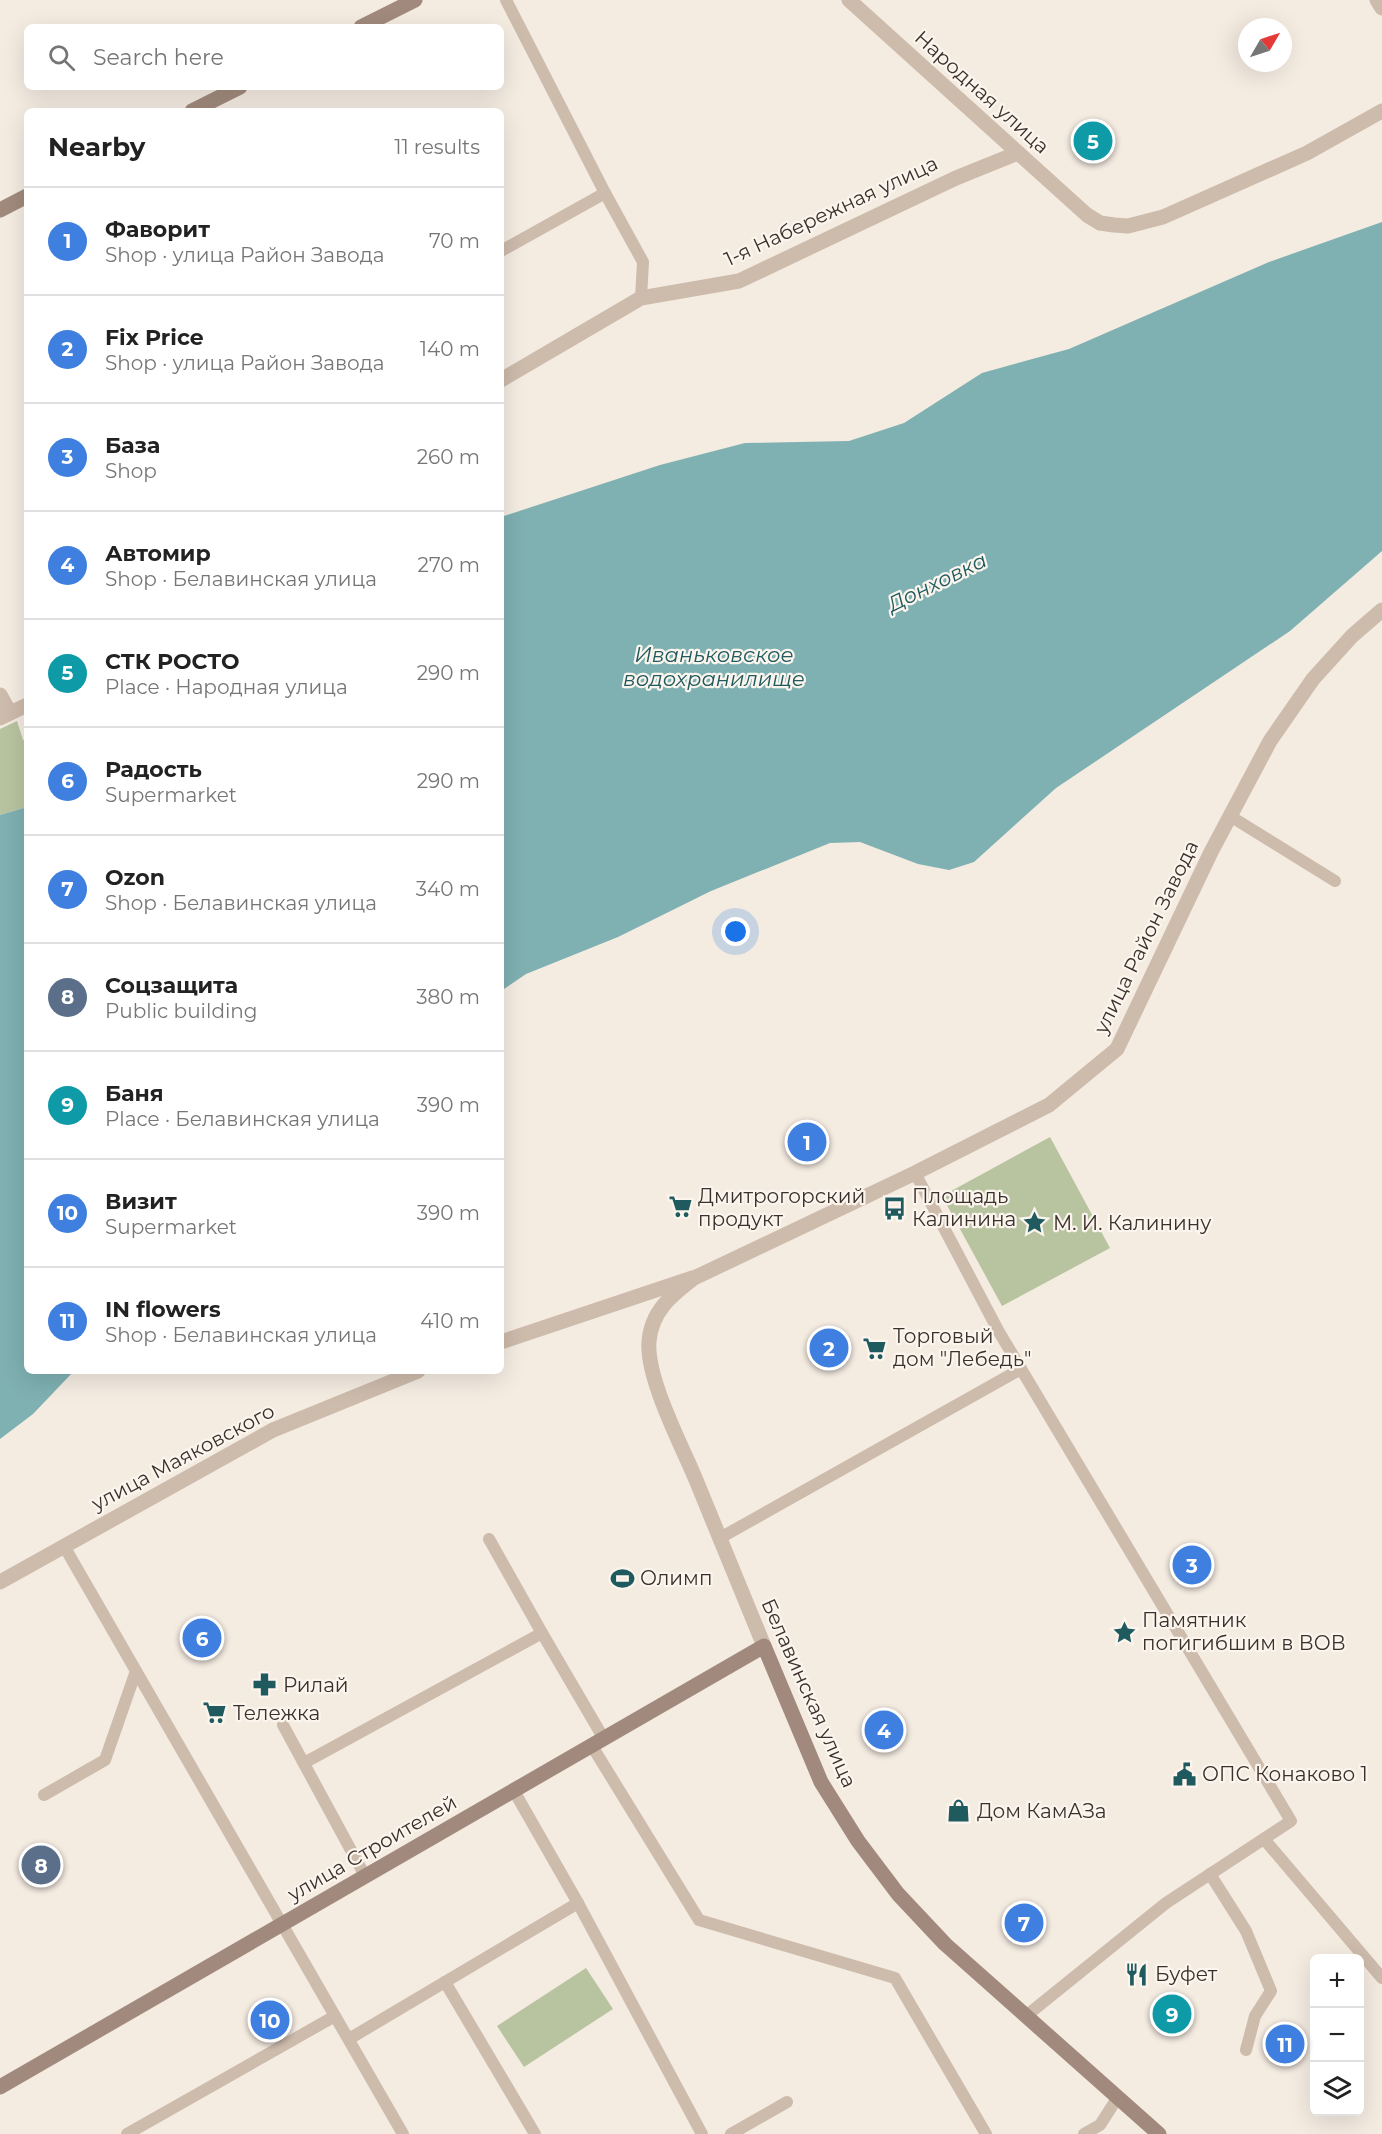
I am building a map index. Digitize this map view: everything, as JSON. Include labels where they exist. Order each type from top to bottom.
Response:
[{"type":"main road","points":[[367,24],[415,0]]},
{"type":"main road","points":[[198,108],[234,90]]},
{"type":"main road","points":[[0,210],[24,198]]},
{"type":"main road","name":"улица Строителей","points":[[0,2087],[764,1646]]},
{"type":"main road","name":"Белавинская улица","points":[[764,1646],[821,1782],[858,1841],[898,1894],[945,1944],[1159,2134]]},
{"type":"street","name":"Народная улица","points":[[849,0],[1087,216],[1100,224],[1128,226],[1163,217],[1307,153],[1382,111]]},
{"type":"street","points":[[1377,0],[1382,8]]},
{"type":"street","name":"1-я Набережная улица","points":[[504,378],[641,298],[739,280],[956,178],[1018,153]]},
{"type":"street","name":"улица Район Завода","points":[[504,1341],[694,1278],[915,1173],[1049,1105],[1117,1049],[1230,816],[1270,741],[1313,680],[1352,636],[1382,610]]},
{"type":"street","points":[[0,695],[5,716],[24,706]]},
{"type":"street","name":"Белавинская улица","points":[[694,1278],[672,1296],[654,1318],[648,1343],[650,1359],[670,1419],[764,1646]]},
{"type":"street","name":"улица Маяковского","points":[[0,1582],[273,1430],[410,1374]]},
{"type":"lane","points":[[506,0],[643,262],[641,298]]},
{"type":"lane","points":[[504,249],[605,193]]},
{"type":"lane","points":[[1230,816],[1335,881]]},
{"type":"lane","points":[[915,1173],[1021,1369],[1291,1821],[1166,1903],[1026,2016]]},
{"type":"lane","points":[[720,1538],[1021,1369]]},
{"type":"lane","points":[[489,1539],[542,1633],[598,1742],[699,1920],[895,1978],[986,2134]]},
{"type":"lane","points":[[64,1546],[403,2134]]},
{"type":"lane","points":[[304,1763],[542,1633]]},
{"type":"lane","points":[[44,1795],[105,1760],[136,1671]]},
{"type":"lane","points":[[283,1725],[365,1876]]},
{"type":"lane","points":[[514,1791],[578,1903],[702,2134]]},
{"type":"lane","points":[[1264,1839],[1382,1978]]},
{"type":"lane","points":[[1210,1874],[1246,1932],[1271,1991],[1255,2016],[1246,2050]]},
{"type":"lane","points":[[348,2039],[578,1903]]},
{"type":"lane","points":[[445,1982],[536,2134]]},
{"type":"lane","points":[[127,2134],[335,2016]]},
{"type":"lane","points":[[1084,2134],[1100,2125],[1118,2097]]},
{"type":"lane","points":[[731,2134],[787,2102]]},
{"type":"green space","points":[[17,721],[24,740],[24,808],[0,815],[0,729]]},
{"type":"green space","points":[[1050,1137],[1110,1248],[1002,1306],[942,1196]]},
{"type":"green space","points":[[586,1968],[613,2009],[524,2067],[497,2026]]},
{"type":"water","name":"Иваньковское водохранилище","points":[[1382,222],[1382,551],[1290,631],[1056,788],[974,862],[949,870],[918,864],[860,842],[830,843],[711,891],[618,937],[526,974],[504,989],[504,516],[660,465],[745,443],[849,441],[904,423],[982,373],[1069,349],[1269,262]]},
{"type":"water","points":[[24,808],[24,1374],[71,1374],[33,1414],[0,1439],[0,815]]},
{"type":"place","name":"СТК РОСТО","points":[[1093,141]]},
{"type":"place","name":"Фаворит","points":[[807,1142]]},
{"type":"place","name":"Дмитрогорский продукт","points":[[680,1207]]},
{"type":"place","name":"Площадь Калинина","points":[[894,1208]]},
{"type":"place","name":"М. И. Калинину","points":[[1035,1223]]},
{"type":"place","name":"Fix Price","points":[[829,1348]]},
{"type":"place","name":"Торговый дом \"Лебедь\"","points":[[875,1348]]},
{"type":"place","name":"База","points":[[1192,1565]]},
{"type":"place","name":"Олимп","points":[[622,1578]]},
{"type":"place","name":"Памятник погигибшим в ВОВ","points":[[1124,1632]]},
{"type":"place","name":"Радость","points":[[202,1638]]},
{"type":"place","name":"Рилай","points":[[265,1685]]},
{"type":"place","name":"Тележка","points":[[215,1713]]},
{"type":"place","name":"Автомир","points":[[884,1730]]},
{"type":"place","name":"ОПС Конаково 1","points":[[1184,1774]]},
{"type":"place","name":"Дом КамАЗа","points":[[959,1811]]},
{"type":"place","name":"Соцзащита","points":[[41,1865]]},
{"type":"place","name":"Ozon","points":[[1024,1923]]},
{"type":"place","name":"Буфет","points":[[1137,1974]]},
{"type":"place","name":"Баня","points":[[1172,2014]]},
{"type":"place","name":"Визит","points":[[270,2020]]},
{"type":"place","name":"IN flowers","points":[[1285,2044]]},
{"type":"water label","name":"Донховка","points":[[937,582]]}]
